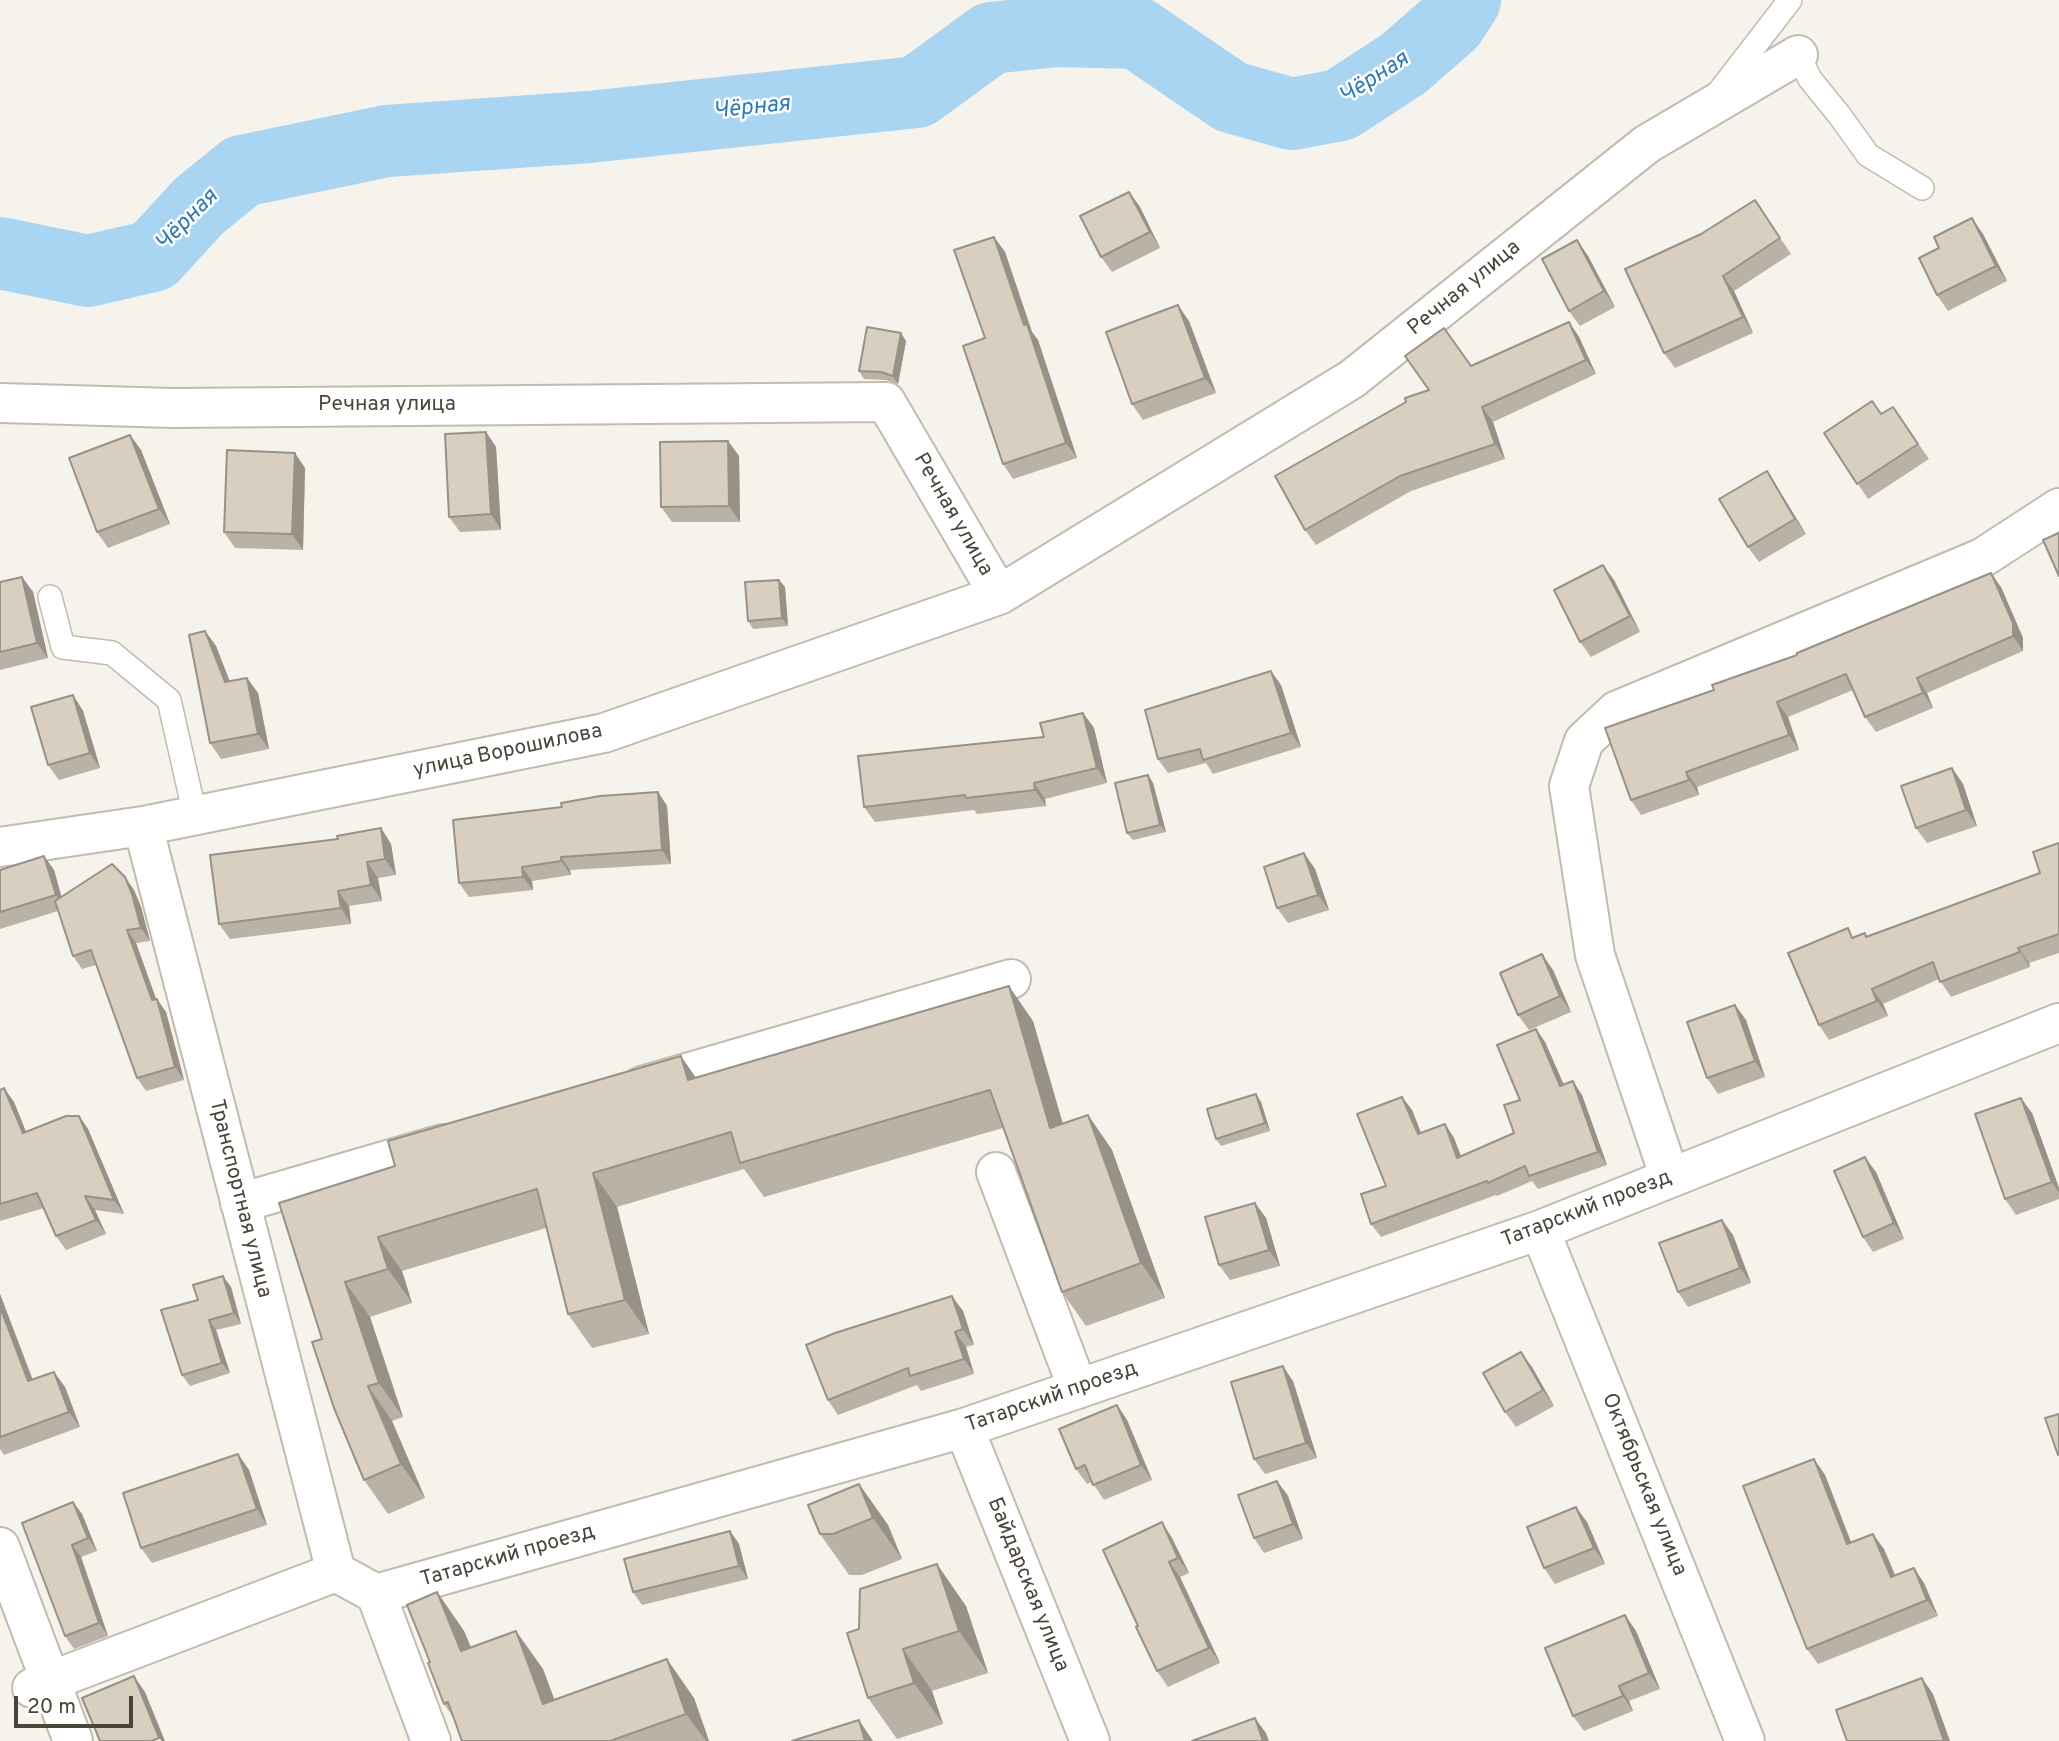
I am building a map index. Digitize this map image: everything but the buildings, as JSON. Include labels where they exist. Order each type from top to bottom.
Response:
[{"type":"street","name":"Речная улица","points":[[0,403],[173,408],[886,402],[999,595],[1352,379],[1647,144],[1798,55]]},
{"type":"street","points":[[1670,1178],[1595,955],[1569,786],[1584,741],[1616,711],[1982,558],[2059,508]]},
{"type":"street","name":"улица Ворошилова","points":[[0,847],[143,826],[604,733],[999,595]]},
{"type":"street","name":"Транспортная улица","points":[[143,826],[336,1572]]},
{"type":"street","points":[[612,1095],[1011,979]]},
{"type":"street","name":"Татарский проезд","points":[[376,1594],[964,1428],[1540,1230],[2059,1023]]},
{"type":"street","points":[[240,1203],[479,1133]]},
{"type":"street","points":[[996,1172],[1078,1389]]},
{"type":"street","name":"Октябрьская улица","points":[[1540,1230],[1745,1741]]},
{"type":"street","name":"Байдарская улица","points":[[964,1428],[1090,1741]]},
{"type":"street","points":[[0,1547],[42,1685],[73,1741]]},
{"type":"street","points":[[42,1685],[336,1572],[376,1594],[431,1741]]},
{"type":"lane","points":[[1706,109],[1790,0]]},
{"type":"lane","points":[[1798,55],[1810,79],[1868,155],[1922,188]]},
{"type":"lane","points":[[50,597],[64,646],[112,653],[169,700],[195,815]]},
{"type":"waterway","name":"Чёрная","points":[[0,253],[88,271],[153,256],[199,206],[242,171],[387,141],[589,127],[917,92],[991,38],[1056,31],[1137,33],[1231,97],[1292,114],[1340,105],[1403,64],[1450,23],[1465,0]]}]
